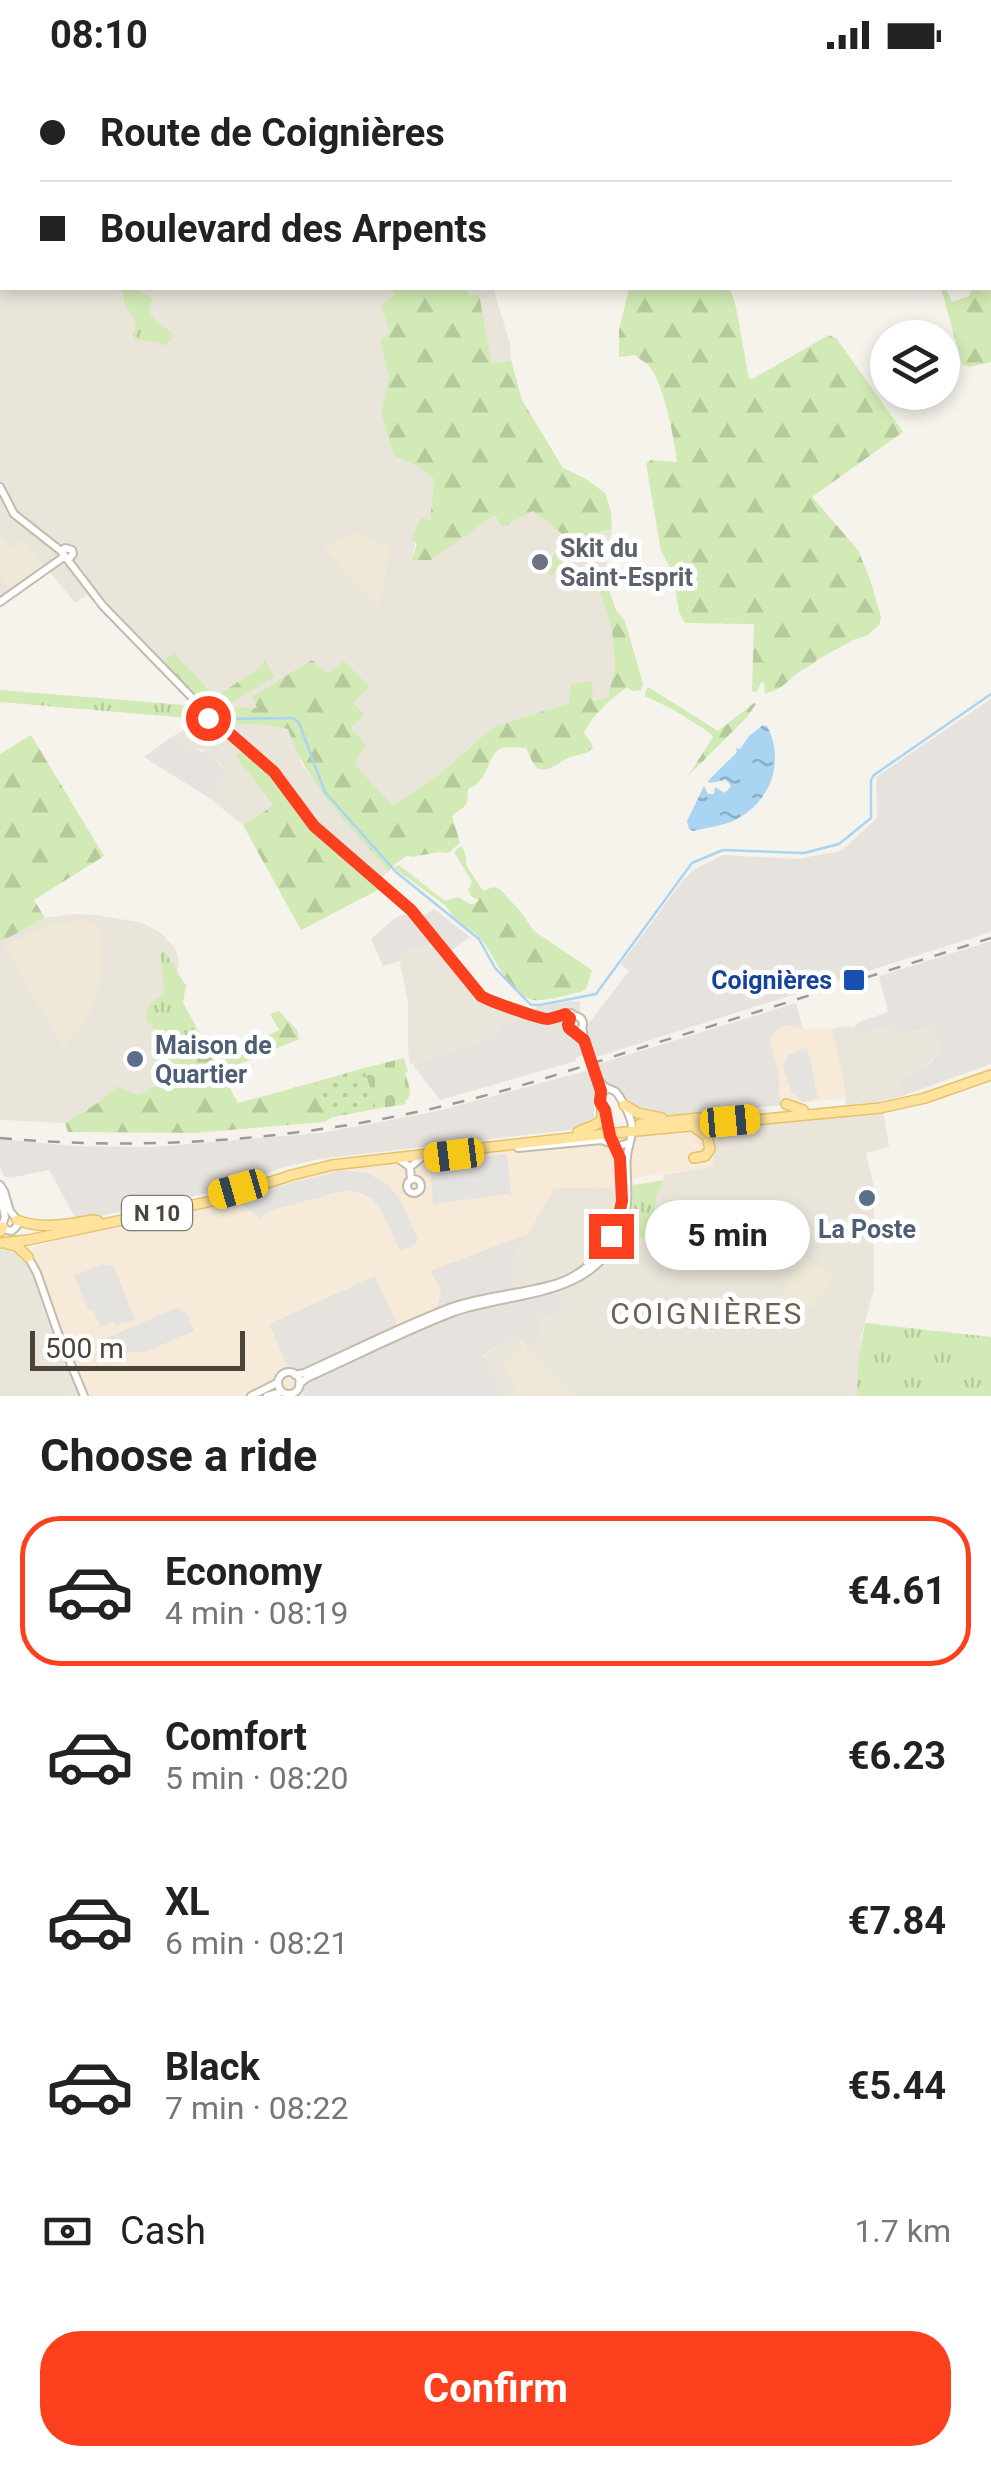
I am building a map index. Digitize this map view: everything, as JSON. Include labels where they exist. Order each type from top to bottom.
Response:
[{"type":"main road","points":[[801,1112],[880,1108],[925,1098],[991,1073]]},
{"type":"main road","points":[[801,1112],[895,1102],[991,1073]]},
{"type":"main road","points":[[577,1137],[600,1122],[610,1103],[644,1116],[688,1122],[702,1131],[710,1149],[706,1156],[694,1158]]},
{"type":"main road","name":"N 10","points":[[4,1225],[60,1230],[210,1197],[332,1161],[608,1136],[632,1128],[801,1112]]},
{"type":"main road","name":"N 10","points":[[632,1128],[656,1129],[688,1122]]},
{"type":"main road","points":[[630,1143],[656,1129]]},
{"type":"main road","name":"N 10","points":[[4,1225],[41,1237],[212,1201],[313,1168],[577,1137]]},
{"type":"main road","points":[[272,1181],[310,1173]]},
{"type":"main road","points":[[28,1257],[14,1245],[4,1225],[62,1226],[98,1221]]},
{"type":"main road","points":[[28,1257],[30,1244],[41,1237]]},
{"type":"street","points":[[0,486],[14,514],[65,556],[102,606],[212,718],[274,772],[314,826],[424,924],[481,996],[542,1019],[570,1016],[582,1020],[578,1030]]},
{"type":"street","points":[[0,602],[65,556]]},
{"type":"street","points":[[266,1396],[293,1393],[307,1378],[457,1312],[564,1286],[592,1269],[614,1242],[628,1198],[630,1114],[610,1103],[584,1040],[578,1030],[568,1027],[570,1016]]},
{"type":"street","points":[[594,1070],[602,1084],[616,1093],[610,1103]]},
{"type":"street","points":[[252,1396],[276,1386],[284,1374],[304,1373],[454,1306],[562,1281],[588,1266],[605,1246],[620,1213],[622,1165],[608,1136],[609,1089]]},
{"type":"street","points":[[608,1136],[619,1146],[630,1143]]},
{"type":"street","points":[[410,1167],[417,1159],[577,1137]]},
{"type":"street","points":[[310,1173],[399,1160],[408,1163],[414,1180],[417,1162],[426,1158]]},
{"type":"street","points":[[1,1188],[4,1225]]},
{"type":"street","points":[[28,1257],[84,1396]]},
{"type":"street","points":[[295,1374],[299,1384]]},
{"type":"street","points":[[278,1382],[282,1392]]},
{"type":"shaded area","points":[[0,290],[393,290],[396,293],[390,332],[380,340],[389,377],[381,413],[394,456],[434,478],[430,520],[421,517],[412,559],[432,559],[495,515],[502,526],[533,510],[565,536],[551,557],[556,574],[565,559],[594,533],[612,529],[598,586],[612,631],[615,667],[608,697],[570,703],[493,727],[442,772],[392,807],[355,765],[351,728],[328,674],[252,697],[257,708],[245,725],[267,723],[288,729],[302,765],[389,871],[375,883],[236,756],[273,807],[243,825],[209,798],[225,771],[201,749],[187,752],[170,738],[199,721],[202,713],[87,595],[75,603],[50,572],[0,607]]},
{"type":"shaded area","points":[[468,290],[494,290],[510,343],[511,360],[492,364],[479,295],[470,296]]},
{"type":"shaded area","points":[[359,532],[390,548],[379,607],[323,548]]},
{"type":"shaded area","points":[[2,536],[11,548],[24,539],[43,567],[11,590],[0,575]]},
{"type":"shaded area","points":[[991,699],[991,932],[593,1058],[585,1028],[629,971],[621,964],[695,869],[723,855],[797,859],[841,851],[877,818],[876,777]]},
{"type":"shaded area","points":[[170,738],[187,752],[193,748],[211,755],[225,771],[209,798],[144,757]]},
{"type":"shaded area","points":[[434,909],[470,937],[448,953],[438,942],[403,953],[400,961],[383,966],[371,939],[394,919],[409,912],[418,920]]},
{"type":"shaded area","points":[[72,914],[143,923],[161,933],[175,948],[179,963],[155,1030],[175,1078],[138,1096],[117,1087],[65,1123],[0,1120],[0,940],[45,918]]},
{"type":"shaded area","points":[[78,920],[98,924],[100,985],[87,1019],[64,1048],[4,946],[38,929]]},
{"type":"shaded area","points":[[991,941],[991,1064],[902,1096],[899,1078],[926,1066],[941,1048],[935,1026],[895,1036],[892,1026],[855,1036],[854,1028],[859,1022],[888,1012],[879,976]]},
{"type":"shaded area","points":[[439,942],[485,997],[536,1014],[497,1028],[499,1036],[410,1064],[408,1002],[401,958],[403,953]]},
{"type":"shaded area","points":[[580,1002],[578,1041],[583,1055],[576,1061],[440,1100],[415,1068],[413,1063],[499,1036],[497,1027],[535,1014],[536,1007]]},
{"type":"shaded area","points":[[796,1003],[803,1029],[786,1025],[770,1040],[779,1075],[780,1105],[690,1115],[653,1114],[628,1105],[601,1081],[595,1065]]},
{"type":"shaded area","points":[[787,1025],[831,1029],[846,1098],[780,1105],[779,1075],[770,1040]]},
{"type":"shaded area","points":[[892,1026],[896,1036],[936,1026],[941,1049],[926,1066],[899,1078],[902,1096],[846,1105],[831,1029],[854,1028],[856,1036]]},
{"type":"shaded area","points":[[807,1047],[818,1098],[804,1102],[792,1093],[783,1067],[788,1055]]},
{"type":"shaded area","points":[[589,1070],[594,1088],[594,1119],[585,1128],[320,1159],[284,1167],[217,1191],[77,1221],[49,1170],[10,1178],[4,1176],[0,1167],[0,1139],[73,1146],[154,1147],[321,1133],[438,1111]]},
{"type":"shaded area","points":[[883,1110],[889,1147],[866,1153],[874,1188],[874,1289],[861,1337],[857,1396],[504,1396],[482,1357],[519,1333],[523,1346],[537,1316],[571,1292],[512,1303],[515,1255],[554,1188],[619,1187],[609,1234],[625,1245],[671,1225],[655,1214],[663,1175],[713,1166],[706,1126]]},
{"type":"shaded area","points":[[690,1131],[707,1133],[712,1141],[713,1166],[619,1180],[619,1187],[554,1188],[528,1234],[431,1271],[441,1291],[436,1311],[398,1327],[375,1276],[269,1324],[305,1396],[90,1396],[31,1256],[37,1246],[298,1174],[393,1159]]},
{"type":"shaded area","points":[[507,1154],[511,1197],[508,1194],[433,1204],[430,1162]]},
{"type":"shaded area","points":[[343,1170],[367,1173],[387,1184],[406,1212],[418,1240],[415,1244],[400,1251],[381,1210],[371,1198],[358,1192],[342,1191],[280,1208],[260,1219],[243,1205],[254,1193]]},
{"type":"shaded area","points":[[528,1234],[515,1255],[513,1302],[572,1291],[552,1314],[538,1316],[542,1332],[526,1348],[518,1334],[482,1356],[504,1396],[305,1396],[269,1324],[375,1276],[398,1326],[436,1311],[441,1291],[430,1271]]},
{"type":"shaded area","points":[[0,1249],[20,1251],[36,1282],[79,1396],[0,1396]]},
{"type":"shaded area","points":[[803,1258],[835,1275],[812,1307],[781,1304],[779,1299]]},
{"type":"shaded area","points":[[102,1264],[114,1267],[135,1320],[116,1325],[114,1321],[101,1327],[93,1310],[89,1311],[74,1276]]},
{"type":"shaded area","points":[[178,1307],[188,1315],[194,1331],[143,1353],[132,1351],[110,1363],[103,1342],[107,1338]]},
{"type":"shaded area","points":[[525,1344],[571,1396],[520,1396],[504,1365]]},
{"type":"green space","points":[[122,290],[140,290],[152,299],[152,317],[175,336],[165,346],[136,340],[136,323]]},
{"type":"green space","points":[[392,290],[468,290],[470,296],[479,294],[492,364],[511,360],[522,400],[563,468],[605,493],[612,529],[594,533],[589,552],[565,559],[552,576],[544,570],[565,536],[533,511],[502,527],[495,515],[431,560],[412,560],[417,543],[411,540],[421,517],[430,520],[434,479],[418,466],[394,456],[381,413],[389,377],[380,340],[390,332],[381,305],[395,294]]},
{"type":"green space","points":[[629,290],[731,290],[749,379],[829,335],[837,339],[870,386],[870,410],[887,410],[903,432],[812,497],[858,550],[881,617],[879,625],[868,635],[817,660],[782,687],[765,693],[761,682],[757,692],[752,691],[754,624],[685,623],[679,612],[673,573],[661,551],[646,464],[651,460],[677,462],[667,411],[648,365],[635,355],[619,357],[619,330]]},
{"type":"green space","points":[[942,290],[947,290],[952,302],[969,296],[971,290],[991,290],[991,362],[969,367],[962,364],[960,357],[960,320],[950,320]]},
{"type":"green space","points":[[606,566],[610,593],[625,621],[643,684],[641,690],[627,687],[608,702],[584,733],[593,748],[551,768],[537,768],[526,748],[496,752],[481,780],[468,789],[465,806],[452,816],[460,843],[448,853],[408,855],[389,871],[318,787],[288,729],[223,723],[235,707],[257,708],[252,697],[312,660],[328,674],[344,661],[370,687],[353,703],[364,715],[351,728],[365,745],[355,765],[393,806],[442,772],[493,727],[569,703],[571,684],[592,681],[593,700],[608,697],[615,667],[612,631],[598,586]]},
{"type":"green space","points":[[174,653],[215,697],[265,661],[275,676],[219,711],[211,710],[162,661]]},
{"type":"green space","points":[[648,687],[718,731],[756,704],[688,776],[713,737],[645,696]]},
{"type":"green space","points":[[0,690],[197,706],[205,716],[200,719],[0,702]]},
{"type":"green space","points":[[31,735],[104,856],[34,900],[45,918],[0,940],[0,754]]},
{"type":"green space","points":[[245,750],[382,888],[301,930],[243,825],[273,806],[235,755]]},
{"type":"green space","points":[[462,846],[466,865],[483,891],[500,889],[534,931],[592,970],[586,989],[543,1000],[524,997],[509,983],[481,939],[446,906],[394,868],[399,865],[445,901],[458,897],[472,905],[479,900],[468,890],[472,882],[455,854]]},
{"type":"green space","points":[[164,950],[186,986],[183,1002],[202,1038],[173,1066],[145,1019],[150,1003],[164,995]]},
{"type":"green space","points":[[279,1011],[297,1030],[299,1039],[225,1070],[220,1058],[279,1030],[270,1014]]},
{"type":"green space","points":[[202,1038],[238,1103],[315,1082],[333,1117],[324,1122],[196,1133],[68,1132],[65,1123],[117,1087],[138,1095],[175,1078],[173,1066]]},
{"type":"green space","points":[[404,1058],[410,1092],[406,1104],[376,1109],[364,1068]]},
{"type":"green space","points":[[364,1068],[376,1109],[333,1117],[315,1082]]},
{"type":"green space","points":[[664,1180],[656,1197],[655,1214],[672,1225],[625,1245],[622,1240],[632,1207],[633,1185]]},
{"type":"green space","points":[[865,1323],[991,1337],[991,1396],[857,1396]]},
{"type":"water","points":[[763,725],[767,726],[775,752],[767,790],[749,811],[732,821],[689,829],[687,821],[704,786],[708,794],[714,794],[715,787],[725,793],[731,786],[726,780],[708,781],[737,752],[736,748],[740,749]]},
{"type":"waterway","points":[[222,719],[293,718],[299,723],[325,792],[396,872],[479,939],[495,968],[531,1005],[540,1005],[596,994],[692,863],[723,850],[804,853],[839,844],[871,818],[874,775],[991,694]]},
{"type":"railway","points":[[0,1138],[174,1143],[289,1133],[403,1115],[543,1079],[991,938]]},
{"type":"place","name":"Skit du Saint-Esprit","points":[[540,562]]},
{"type":"place","name":"Coignières","points":[[854,980]]},
{"type":"place","name":"Maison de Quartier","points":[[135,1059]]},
{"type":"place","name":"La Poste","points":[[867,1198]]},
{"type":"district","name":"COIGNIÈRES","points":[[707,1314]]},
{"type":"route","points":[[208,718],[274,772],[314,826],[411,910],[481,996],[542,1019],[565,1014],[570,1018],[569,1028],[584,1040],[601,1091],[600,1102],[610,1136],[622,1165],[620,1213],[611,1236]]}]
